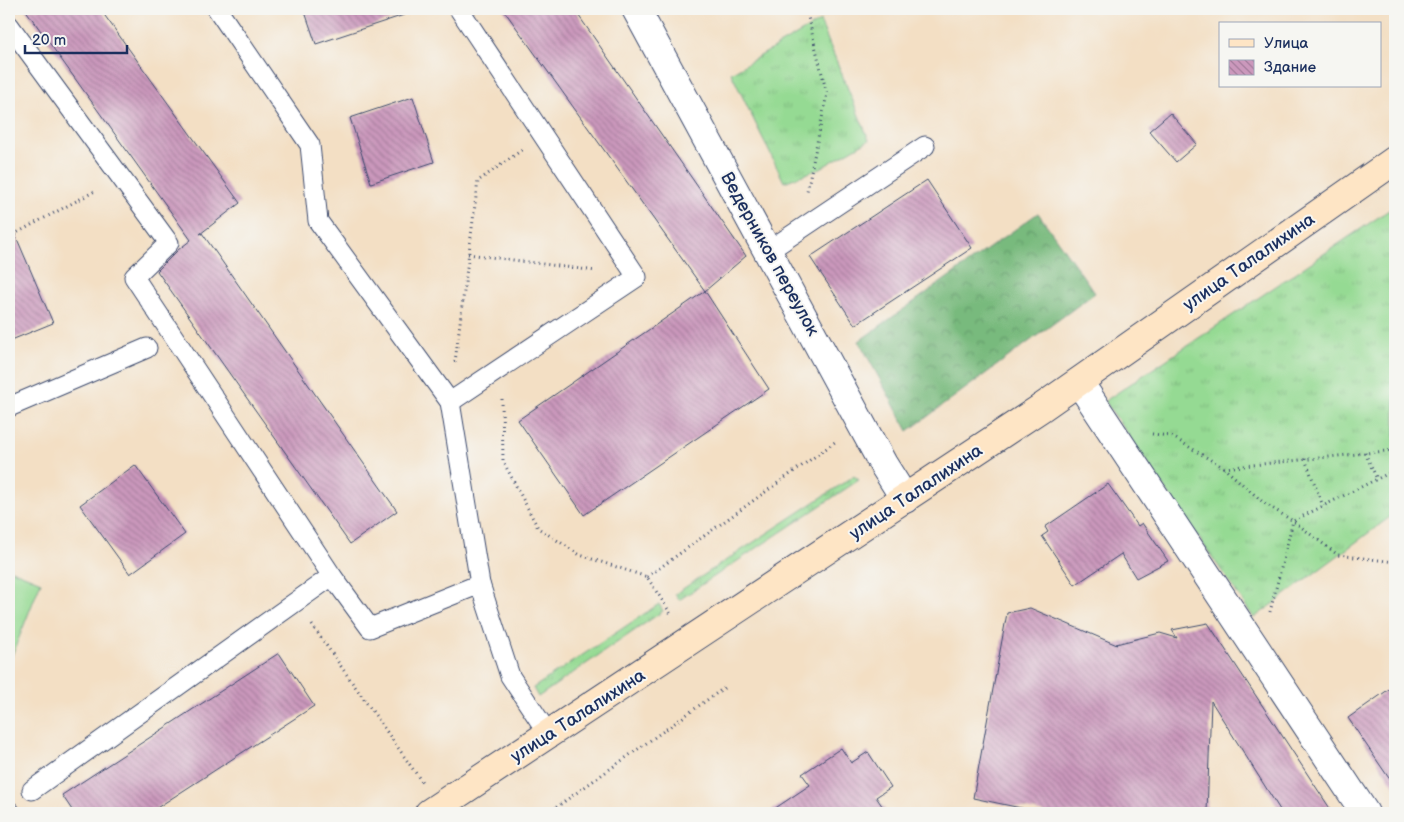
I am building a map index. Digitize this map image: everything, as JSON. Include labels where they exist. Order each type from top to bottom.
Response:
[{"type":"street","name":"Ведерников переулок","points":[[636,9],[883,464],[905,499]]},
{"type":"street","name":"улица Талалихина","points":[[429,813],[1079,382],[1395,160]]},
{"type":"street","points":[[1079,382],[1364,813]]},
{"type":"lane","points":[[217,9],[310,145],[318,221],[450,402],[480,584],[510,676],[549,735]]},
{"type":"lane","points":[[450,402],[637,277],[459,9]]},
{"type":"lane","points":[[9,24],[169,243],[134,277],[332,576],[370,628],[480,584]]},
{"type":"lane","points":[[768,251],[925,146]]},
{"type":"lane","points":[[9,407],[147,348]]},
{"type":"lane","points":[[32,790],[332,576]]},
{"type":"path","points":[[798,231],[828,94],[806,9]]},
{"type":"path","points":[[450,402],[478,182],[543,134]]},
{"type":"path","points":[[9,237],[121,178]]},
{"type":"path","points":[[468,254],[637,277]]},
{"type":"path","points":[[501,369],[503,460],[538,528],[580,555],[647,577],[671,614]]},
{"type":"path","points":[[647,577],[862,423]]},
{"type":"path","points":[[1112,431],[1171,436],[1224,468],[1264,503],[1293,521],[1338,555],[1395,562]]},
{"type":"path","points":[[1224,468],[1395,450]]},
{"type":"path","points":[[1365,453],[1378,479]]},
{"type":"path","points":[[1305,459],[1323,506]]},
{"type":"path","points":[[1259,654],[1293,521],[1395,470]]},
{"type":"path","points":[[295,602],[423,784]]},
{"type":"path","points":[[548,813],[724,688]]},
{"type":"green space","points":[[820,21],[869,140],[819,169],[784,182],[731,73]]},
{"type":"green space","points":[[1395,206],[1395,516],[1390,517],[1254,618],[1105,401]]},
{"type":"green space","points":[[1038,213],[1095,293],[908,431],[859,341]]},
{"type":"green space","points":[[854,476],[859,480],[679,600],[675,594]]},
{"type":"green space","points":[[9,569],[41,582],[9,663]]},
{"type":"green space","points":[[659,604],[663,611],[538,697],[533,688]]},
{"type":"building","points":[[25,9],[100,9],[240,203],[200,234],[202,233],[397,511],[350,544],[157,271],[191,240]]},
{"type":"building","points":[[304,9],[406,9],[407,14],[316,44]]},
{"type":"building","points":[[503,9],[574,9],[746,256],[705,291]]},
{"type":"building","points":[[413,97],[434,162],[371,183],[350,118]]},
{"type":"building","points":[[1170,113],[1197,144],[1176,162],[1149,131]]},
{"type":"building","points":[[927,180],[972,248],[855,325],[810,257]]},
{"type":"building","points":[[9,220],[53,323],[9,341]]},
{"type":"building","points":[[705,291],[769,389],[584,515],[518,420]]},
{"type":"building","points":[[135,465],[185,534],[130,574],[80,505]]},
{"type":"building","points":[[1108,484],[1138,526],[1142,523],[1168,561],[1136,578],[1121,554],[1075,585],[1042,536],[1048,532],[1045,527]]},
{"type":"building","points":[[1030,608],[1117,645],[1160,633],[1177,638],[1172,630],[1208,623],[1333,813],[1282,813],[1211,701],[1207,813],[1045,813],[973,798],[1007,613]]},
{"type":"building","points":[[279,653],[314,706],[149,813],[74,813],[62,795]]},
{"type":"building","points":[[1395,685],[1395,787],[1348,718]]},
{"type":"building","points":[[841,748],[851,763],[868,752],[891,787],[876,797],[887,813],[768,813],[810,785],[802,774]]}]
